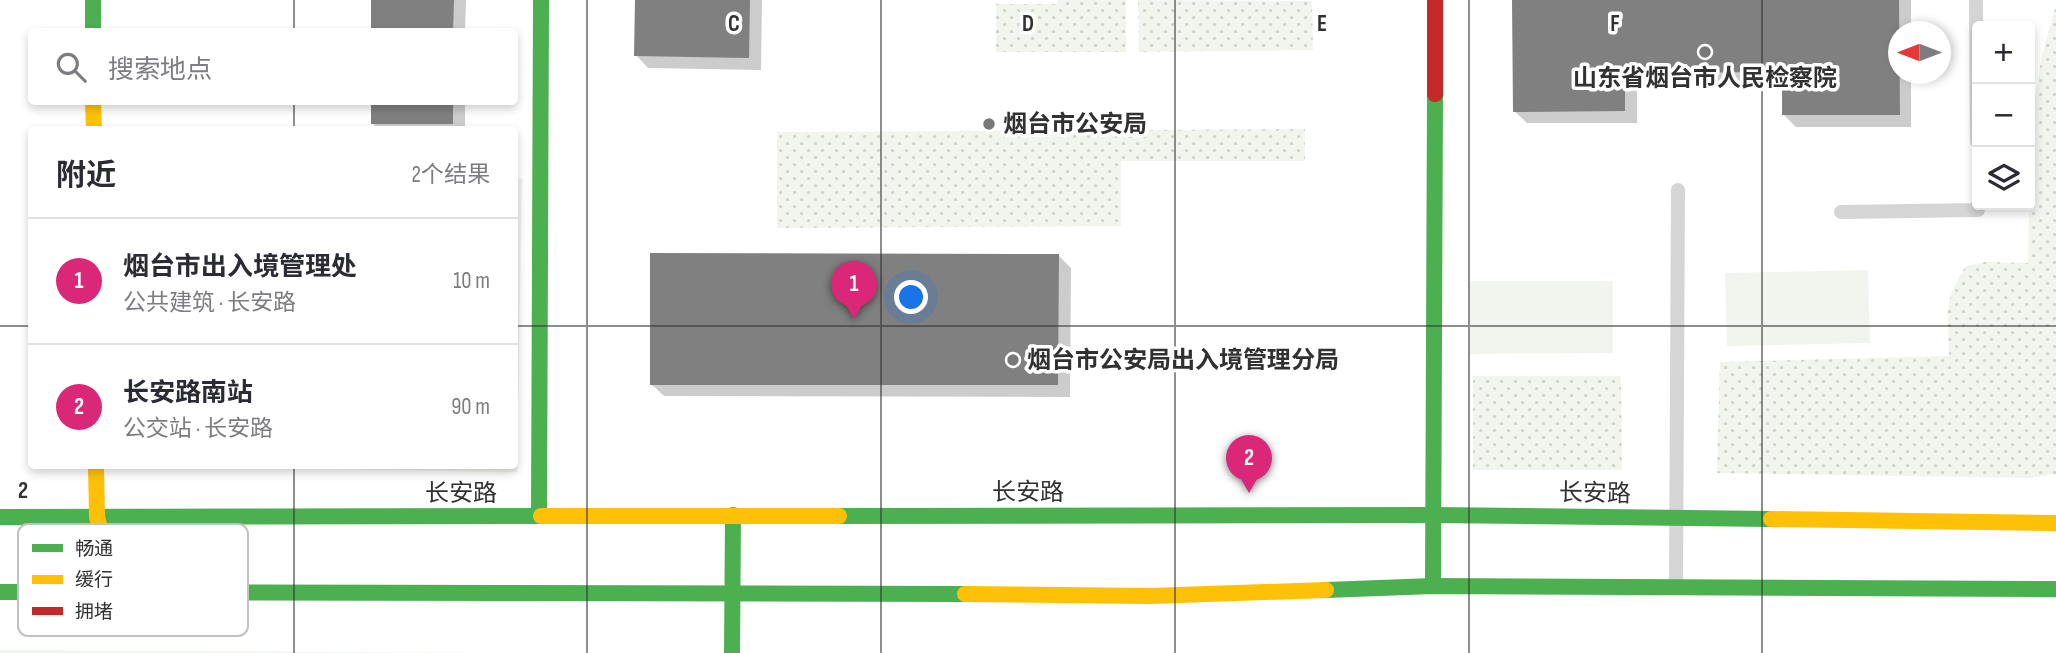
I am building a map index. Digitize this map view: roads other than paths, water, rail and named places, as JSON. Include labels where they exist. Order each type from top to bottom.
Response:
[{"type":"street","points":[[93,0],[93,28]]},
{"type":"street","points":[[539,516],[541,0]]},
{"type":"street","points":[[1433,586],[1435,0]]},
{"type":"street","points":[[93,105],[94,126]]},
{"type":"street","points":[[96,469],[99,524]]},
{"type":"street","name":"长安路","points":[[0,517],[1432,515],[2056,523]]},
{"type":"street","points":[[732,653],[733,516]]},
{"type":"street","points":[[248,592],[732,591],[1150,596],[1433,586],[2056,589]]},
{"type":"street","points":[[0,592],[18,592]]},
{"type":"lane","points":[[1976,0],[1977,84]]},
{"type":"lane","points":[[1676,586],[1678,190]]},
{"type":"lane","points":[[1841,212],[1978,210]]},
{"type":"place","name":"山东省烟台市人民检察院","points":[[1705,52]]},
{"type":"place","name":"烟台市公安局","points":[[989,124]]},
{"type":"place","name":"烟台市出入境管理处","points":[[854,319]]},
{"type":"place","name":"烟台市公安局出入境管理分局","points":[[1013,360]]},
{"type":"place","name":"长安路南站","points":[[1249,493]]}]
